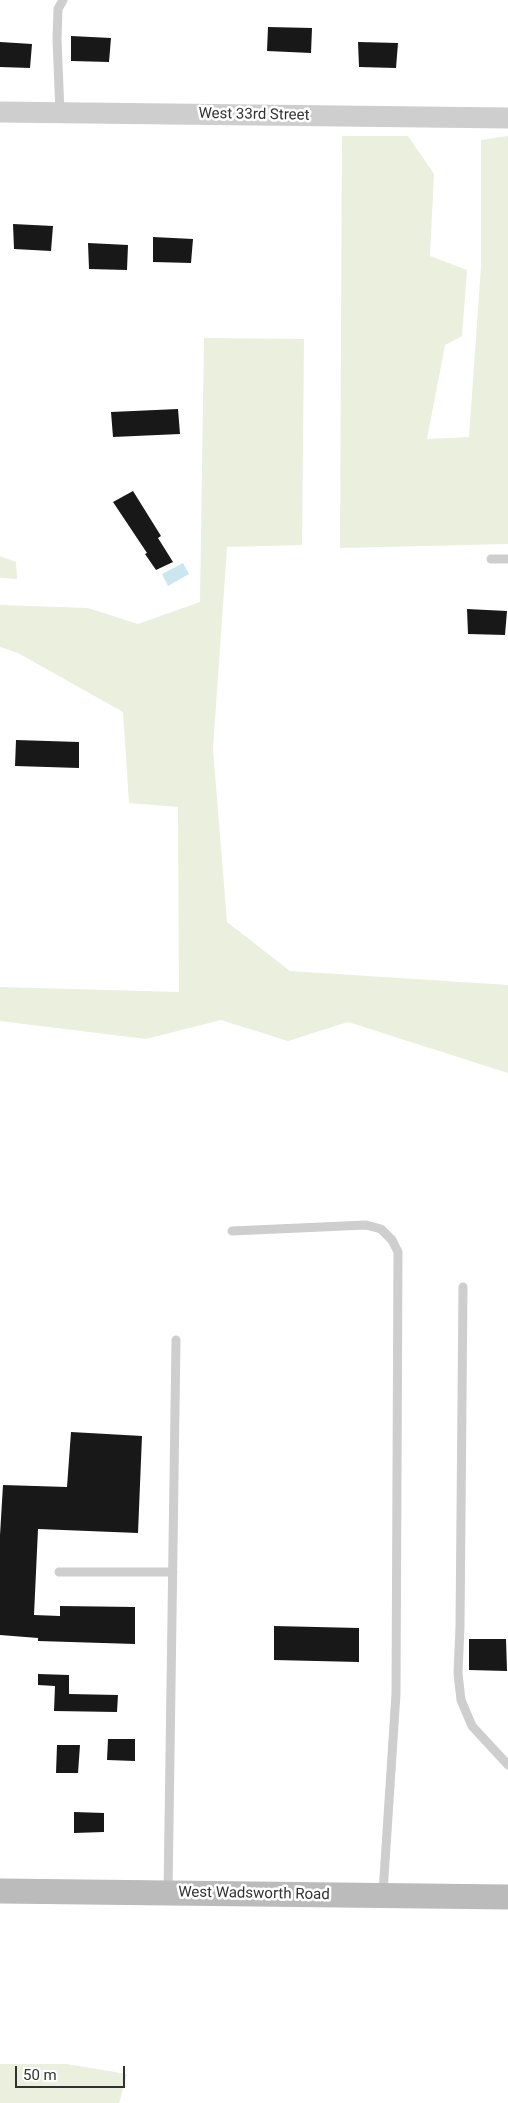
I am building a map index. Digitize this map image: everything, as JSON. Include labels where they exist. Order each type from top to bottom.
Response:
[{"type":"main road","name":"West Wadsworth Road","points":[[0,1891],[508,1897]]},
{"type":"street","name":"West 33rd Street","points":[[0,112],[508,118]]},
{"type":"lane","points":[[60,113],[56,39],[58,9],[63,0]]},
{"type":"lane","points":[[491,559],[508,558]]},
{"type":"lane","points":[[232,1231],[366,1225],[381,1229],[392,1240],[398,1252],[396,1694],[383,1896]]},
{"type":"lane","points":[[463,1287],[458,1673],[461,1700],[472,1726],[508,1765]]},
{"type":"lane","points":[[168,1893],[176,1340]]},
{"type":"lane","points":[[59,1572],[173,1572]]},
{"type":"green space","points":[[342,136],[408,136],[434,174],[430,256],[467,270],[462,336],[445,345],[427,439],[469,437],[481,267],[481,140],[508,136],[508,544],[340,548]]},
{"type":"green space","points":[[204,338],[304,339],[302,545],[227,547],[213,749],[227,922],[290,971],[508,985],[508,1073],[348,1022],[288,1041],[221,1020],[146,1039],[0,1021],[0,987],[179,992],[178,807],[129,803],[123,712],[18,653],[0,647],[0,605],[88,608],[138,624],[200,602]]},
{"type":"green space","points":[[0,556],[16,562],[17,579],[0,578]]},
{"type":"green space","points":[[0,2064],[67,2064],[127,2074],[119,2103],[0,2103]]},
{"type":"water","points":[[183,563],[189,574],[168,586],[162,574]]},
{"type":"building","points":[[268,27],[312,28],[311,53],[267,51]]},
{"type":"building","points":[[71,36],[111,38],[109,62],[71,61]]},
{"type":"building","points":[[0,42],[32,44],[30,68],[0,67]]},
{"type":"building","points":[[358,42],[398,43],[396,68],[359,67]]},
{"type":"building","points":[[13,224],[53,226],[51,251],[14,249]]},
{"type":"building","points":[[153,237],[193,239],[191,263],[153,262]]},
{"type":"building","points":[[88,243],[128,245],[127,270],[89,269]]},
{"type":"building","points":[[178,409],[180,434],[113,437],[111,412]]},
{"type":"building","points":[[133,491],[161,536],[158,538],[173,562],[156,570],[113,502]]},
{"type":"building","points":[[467,609],[507,611],[505,635],[468,634]]},
{"type":"building","points":[[16,740],[79,742],[79,768],[15,766]]},
{"type":"building","points":[[71,1432],[142,1436],[138,1533],[38,1529],[34,1615],[60,1616],[60,1606],[135,1607],[135,1644],[38,1641],[38,1638],[0,1635],[0,1535],[3,1485],[67,1487]]},
{"type":"building","points":[[274,1626],[359,1628],[359,1662],[274,1660]]},
{"type":"building","points":[[469,1639],[506,1639],[507,1671],[469,1670]]},
{"type":"building","points":[[38,1674],[69,1675],[69,1694],[118,1695],[117,1712],[54,1711],[55,1686],[38,1685]]},
{"type":"building","points":[[108,1739],[135,1739],[135,1761],[107,1760]]},
{"type":"building","points":[[57,1745],[80,1745],[78,1773],[56,1773]]},
{"type":"building","points":[[74,1812],[104,1813],[104,1832],[74,1833]]}]
